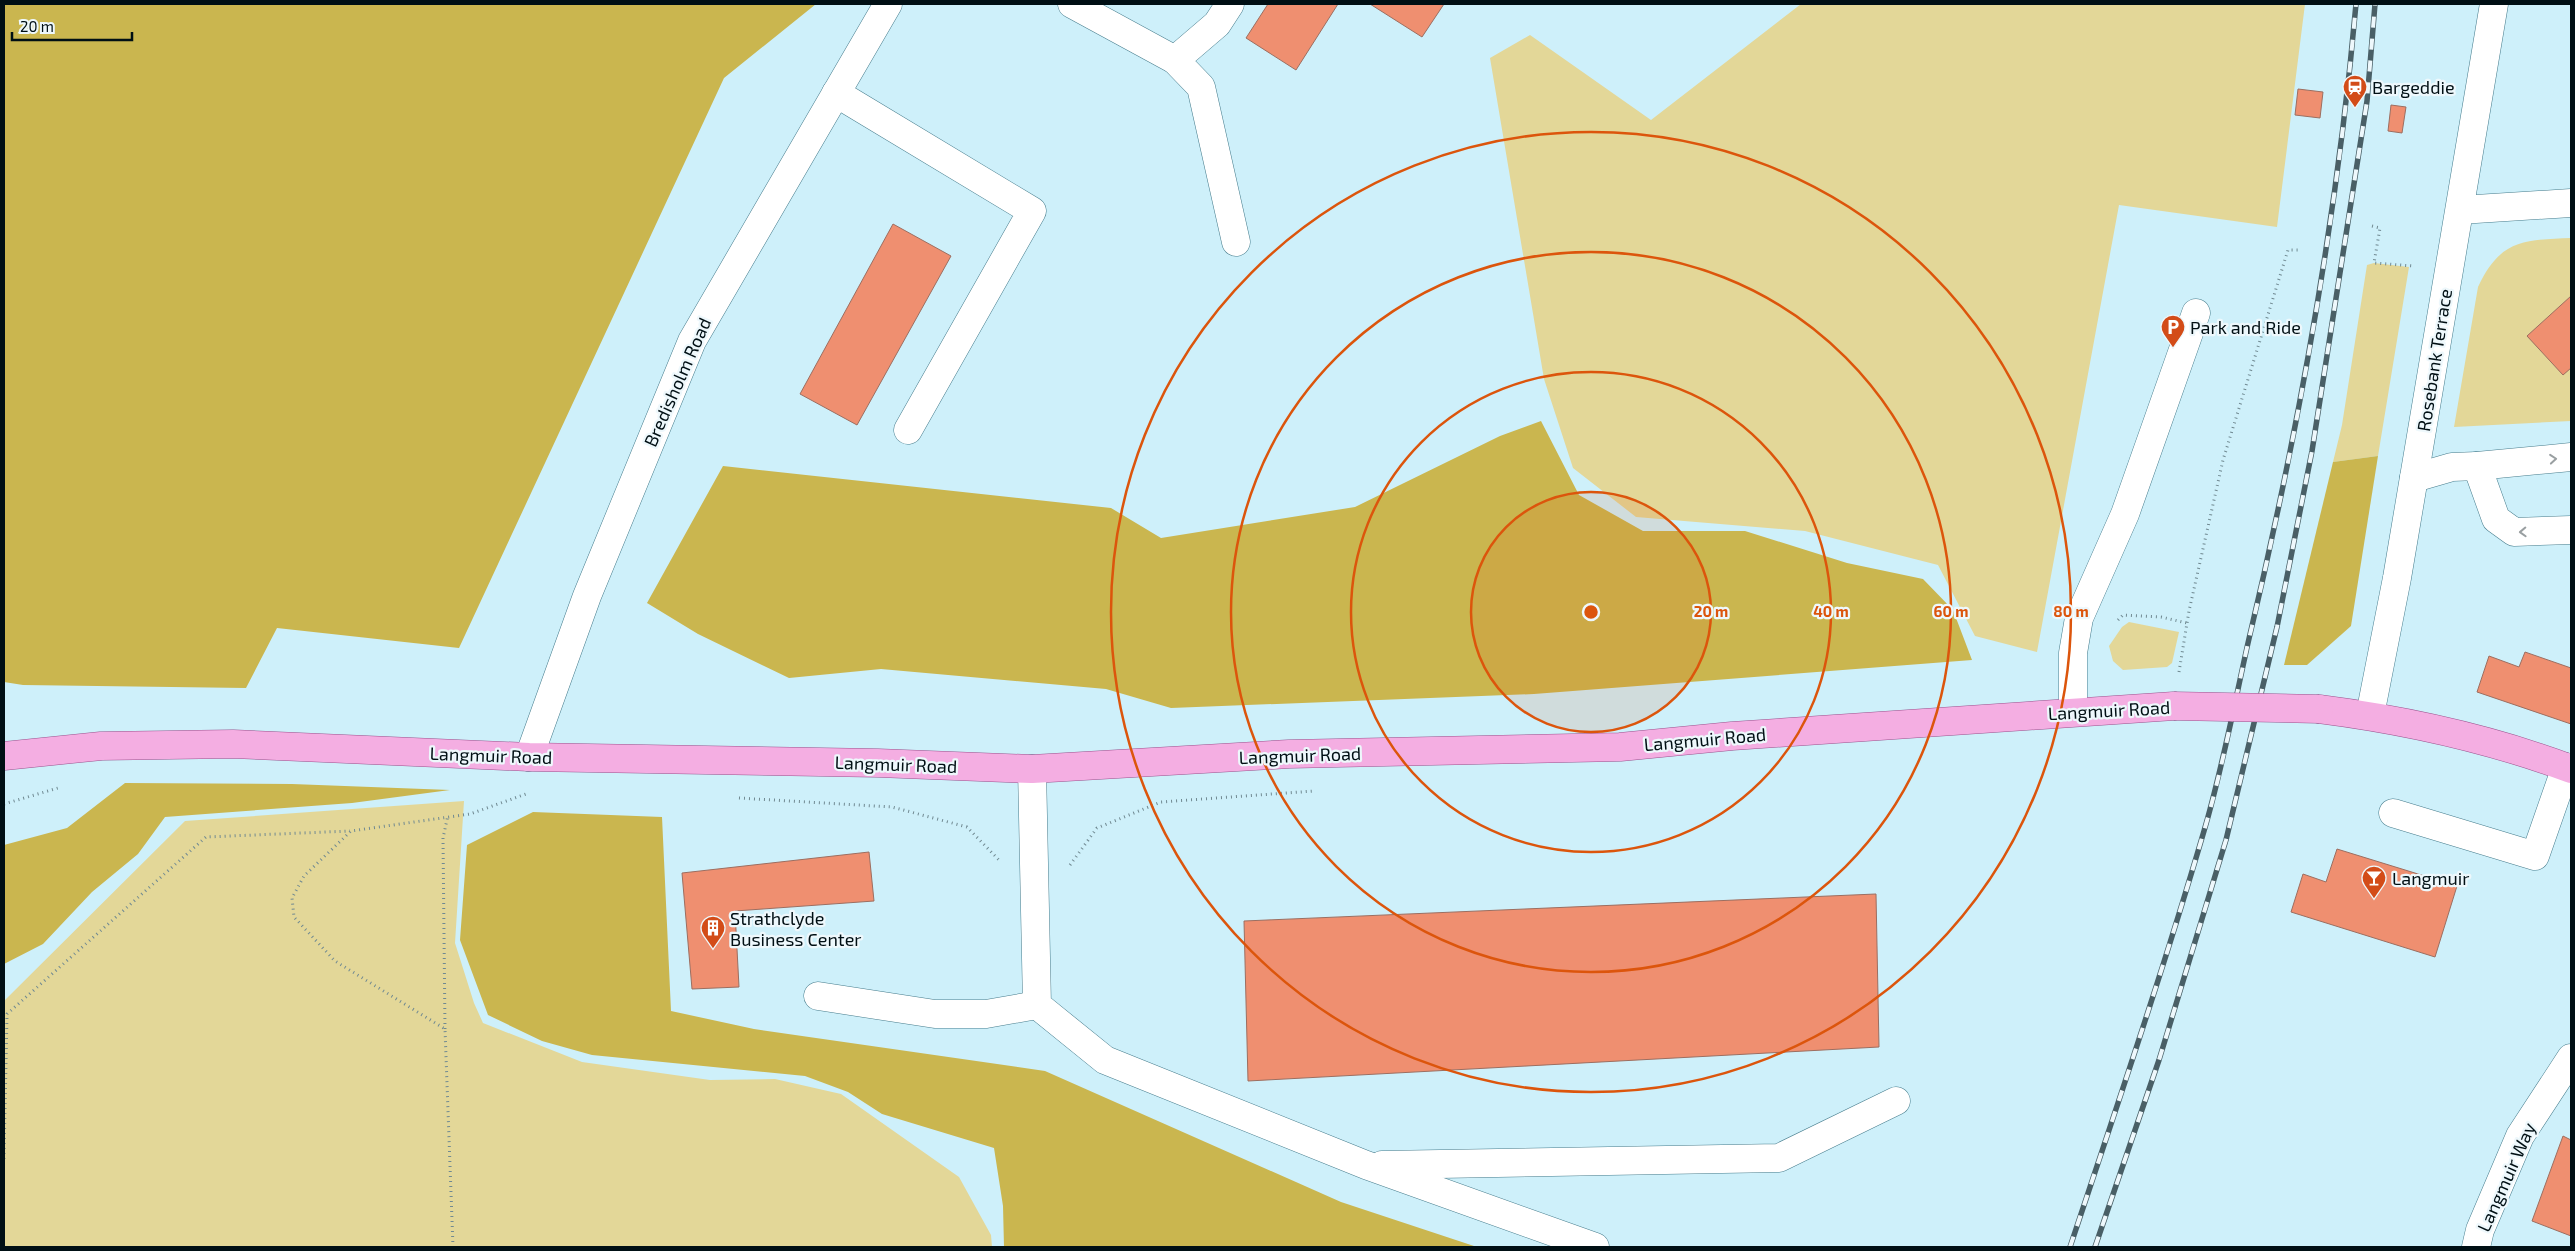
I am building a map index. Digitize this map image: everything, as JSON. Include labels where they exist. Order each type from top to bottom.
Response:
[{"type":"main road","name":"Langmuir Road","points":[[10,759],[101,746],[233,744],[529,757],[878,763],[1032,769],[1289,754],[1620,747],[1732,736],[2073,711],[2174,706],[2320,709],[2370,716],[2469,738],[2569,768]]},
{"type":"street","name":"Bredisholm Road","points":[[529,757],[587,596],[692,341],[888,4]]},
{"type":"street","points":[[1072,4],[1175,60],[1202,87],[1236,242]]},
{"type":"street","points":[[1175,60],[1217,24],[1230,4]]},
{"type":"street","name":"Rosebank Terrace","points":[[2370,716],[2414,478],[2494,4]]},
{"type":"street","points":[[836,93],[1032,211],[908,430]]},
{"type":"street","points":[[2460,210],[2571,203]]},
{"type":"street","points":[[2073,711],[2073,653],[2079,618],[2125,514],[2196,313]]},
{"type":"street","points":[[2414,478],[2452,466],[2477,466],[2571,457]]},
{"type":"street","points":[[2477,466],[2496,519],[2514,532],[2571,530]]},
{"type":"street","points":[[2393,813],[2535,856],[2569,768]]},
{"type":"street","points":[[1032,769],[1036,1005]]},
{"type":"street","points":[[818,996],[935,1014],[986,1014],[1036,1005],[1105,1060],[1366,1166],[1594,1247]]},
{"type":"street","name":"Langmuir Way","points":[[2476,1247],[2480,1230],[2520,1136],[2571,1058]]},
{"type":"street","points":[[1366,1166],[1779,1158],[1896,1101]]},
{"type":"path","points":[[2372,226],[2380,228],[2374,263],[2409,267]]},
{"type":"path","points":[[2180,666],[2187,622],[2223,460],[2288,250],[2298,250]]},
{"type":"path","points":[[2114,624],[2123,615],[2139,615],[2187,622]]},
{"type":"path","points":[[4,1159],[5,1014],[206,837],[351,831],[448,815],[470,814],[534,791]]},
{"type":"path","points":[[448,815],[443,838],[446,1029],[453,1247]]},
{"type":"path","points":[[351,831],[304,876],[292,898],[294,917],[335,961],[446,1029]]},
{"type":"shaded area","points":[[4,4],[816,4],[724,78],[459,648],[277,628],[246,688],[23,685],[4,682]]},
{"type":"shaded area","points":[[1801,4],[2305,4],[2277,227],[2119,205],[2037,652],[1975,636],[1938,565],[1805,531],[1636,517],[1573,468],[1544,379],[1490,58],[1530,35],[1651,120]]},
{"type":"shaded area","points":[[2571,238],[2571,421],[2454,427],[2478,287],[2486,271],[2504,251],[2515,246],[2539,240]]},
{"type":"shaded area","points":[[2374,263],[2409,267],[2378,456],[2333,462],[2342,425],[2367,265]]},
{"type":"shaded area","points":[[1541,421],[1579,495],[1643,531],[1745,531],[1847,563],[1923,579],[1953,610],[1972,660],[1534,694],[1171,708],[1106,689],[881,669],[789,678],[698,634],[647,603],[723,466],[1111,508],[1161,538],[1355,507],[1500,436]]},
{"type":"shaded area","points":[[2378,456],[2351,626],[2307,665],[2284,665],[2333,462]]},
{"type":"shaded area","points":[[2129,622],[2179,632],[2172,663],[2167,667],[2123,670],[2113,661],[2109,646],[2122,627]]},
{"type":"shaded area","points":[[125,783],[292,784],[450,790],[352,803],[165,817],[138,854],[92,892],[43,944],[4,964],[4,845],[67,828]]},
{"type":"shaded area","points":[[464,801],[455,943],[474,1003],[483,1023],[582,1062],[710,1080],[775,1079],[841,1094],[959,1177],[991,1235],[992,1247],[4,1247],[4,1001],[185,821]]},
{"type":"shaded area","points":[[533,812],[662,817],[671,1011],[754,1029],[1045,1071],[1341,1202],[1477,1247],[1004,1247],[1003,1206],[994,1148],[882,1114],[848,1092],[805,1076],[592,1055],[542,1041],[488,1015],[460,940],[467,845]]},
{"type":"building","points":[[1268,4],[1338,4],[1296,70],[1246,38]]},
{"type":"building","points":[[1370,4],[1444,4],[1422,37]]},
{"type":"building","points":[[2298,89],[2323,92],[2320,118],[2295,115]]},
{"type":"building","points":[[2391,105],[2406,107],[2402,133],[2388,131]]},
{"type":"building","points":[[893,224],[951,256],[857,425],[800,394]]},
{"type":"building","points":[[2571,296],[2571,368],[2563,375],[2527,336]]},
{"type":"building","points":[[2525,652],[2571,668],[2571,724],[2477,692],[2489,656],[2519,667]]},
{"type":"building","name":"Langmuir","points":[[2337,849],[2457,886],[2435,957],[2291,912],[2303,874],[2326,882]]},
{"type":"building","name":"Strathclyde Business Center","points":[[869,852],[874,901],[735,911],[739,987],[692,989],[682,873]]},
{"type":"building","points":[[1876,894],[1879,1047],[1248,1081],[1244,921]]},
{"type":"building","points":[[2563,1136],[2571,1140],[2571,1236],[2532,1221]]},
{"type":"railway","points":[[2070,1247],[2172,936],[2204,831],[2222,761],[2283,485],[2314,326],[2338,165],[2356,4]]},
{"type":"railway","points":[[2095,1247],[2159,1060],[2226,840],[2277,627],[2312,451],[2367,101],[2375,4]]},
{"type":"place","name":"Bargeddie","points":[[2355,108]]},
{"type":"place","name":"Park and Ride","points":[[2173,348]]},
{"type":"place","name":"Langmuir","points":[[2374,899]]},
{"type":"place","name":"Strathclyde Business Center","points":[[713,949]]}]
